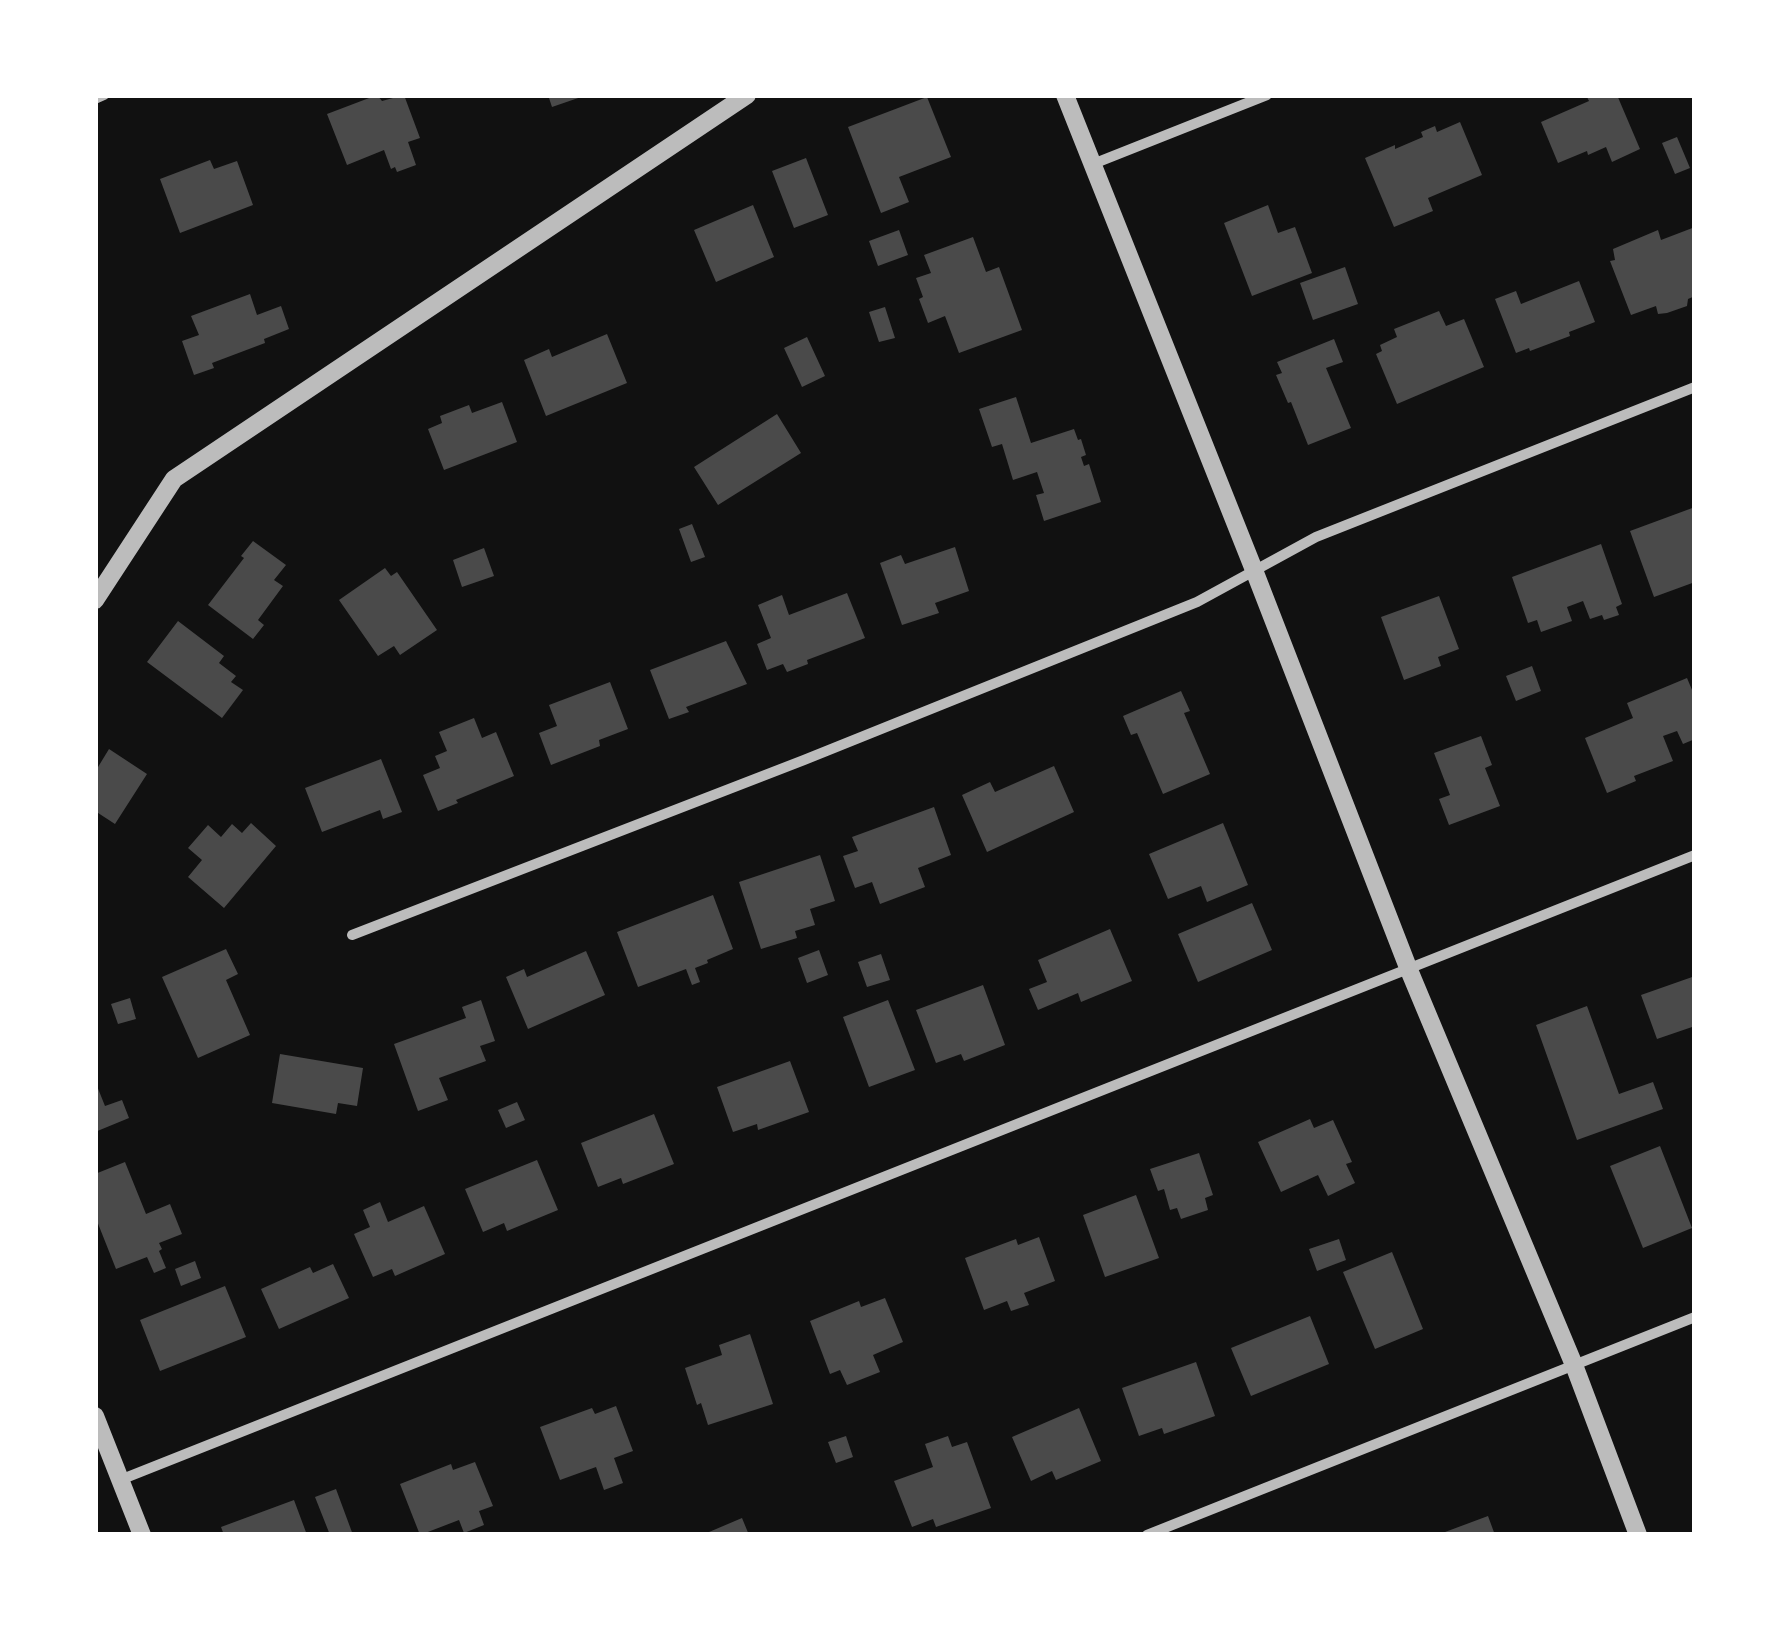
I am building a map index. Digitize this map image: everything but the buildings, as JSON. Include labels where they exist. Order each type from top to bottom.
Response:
[{"type":"street","points":[[95,99],[104,95]]},
{"type":"street","points":[[95,600],[174,478],[747,95]]},
{"type":"street","points":[[1066,95],[1409,970],[1574,1366],[1638,1535]]},
{"type":"street","points":[[1093,164],[1267,95]]},
{"type":"street","points":[[352,935],[1179,610],[1316,537],[1695,386]]},
{"type":"street","points":[[120,1480],[1695,855]]},
{"type":"street","points":[[1147,1535],[1695,1317]]},
{"type":"street","points":[[95,1416],[142,1535]]}]
